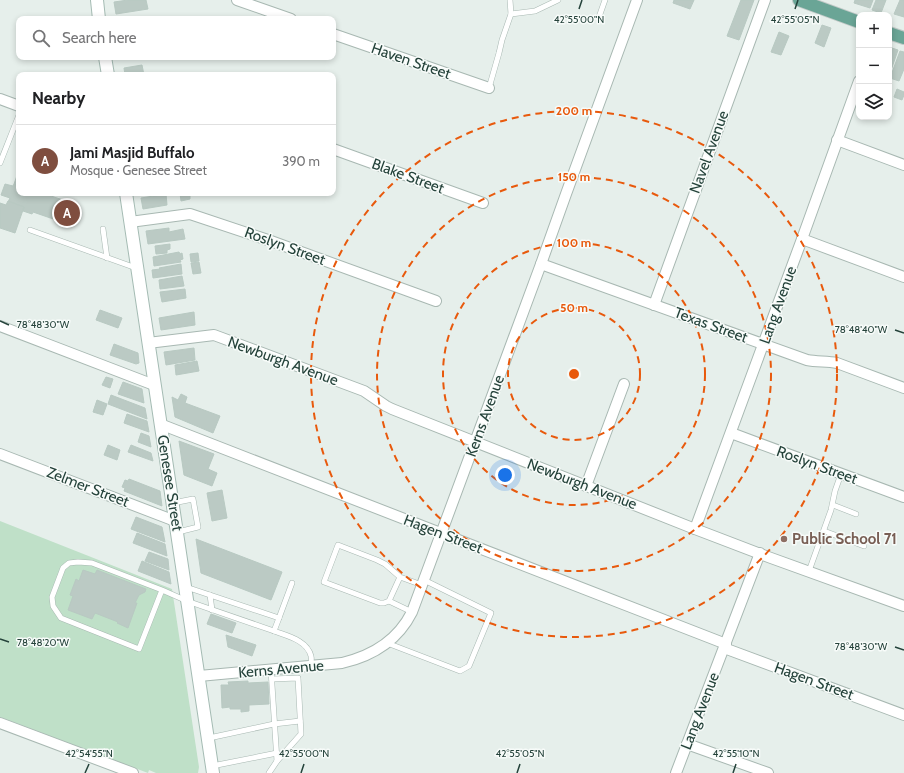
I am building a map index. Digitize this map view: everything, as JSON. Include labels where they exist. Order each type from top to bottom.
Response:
[{"type":"main road","points":[[97,0],[100,16]]},
{"type":"main road","points":[[799,0],[856,21]]},
{"type":"main road","points":[[892,34],[904,38]]},
{"type":"main road","points":[[106,60],[108,72]]},
{"type":"main road","name":"Genesee Street","points":[[126,196],[213,770]]},
{"type":"street","points":[[237,0],[282,16]]},
{"type":"street","name":"Kerns Avenue","points":[[199,676],[272,674],[296,667],[342,663],[355,660],[368,655],[387,642],[397,633],[409,618],[542,264],[637,0]]},
{"type":"street","name":"Navel Avenue","points":[[654,304],[765,0]]},
{"type":"street","name":"Haven Street","points":[[336,35],[489,88]]},
{"type":"street","name":"Lang Avenue","points":[[695,529],[858,84]]},
{"type":"street","points":[[0,99],[16,105]]},
{"type":"street","points":[[837,140],[904,165]]},
{"type":"street","name":"Blake Street","points":[[336,150],[483,203]]},
{"type":"street","name":"Roslyn Street","points":[[130,222],[190,214],[268,240],[436,301]]},
{"type":"street","points":[[802,239],[904,277]]},
{"type":"street","name":"Texas Street","points":[[542,264],[763,345],[807,360],[837,363],[904,388]]},
{"type":"street","points":[[0,326],[154,385]]},
{"type":"street","name":"Newburgh Avenue","points":[[148,344],[214,335],[364,391],[392,409],[695,529],[904,606]]},
{"type":"street","points":[[586,486],[624,384]]},
{"type":"street","name":"Hagen Street","points":[[160,424],[904,715]]},
{"type":"street","name":"Roslyn Street","points":[[730,433],[904,497]]},
{"type":"street","name":"Zelmer Street","points":[[0,454],[176,526]]},
{"type":"street","name":"Lang Avenue","points":[[676,773],[760,553]]},
{"type":"street","points":[[0,723],[133,773]]},
{"type":"street","points":[[687,744],[768,773]]},
{"type":"lane","points":[[489,88],[502,40],[511,14],[510,0]]},
{"type":"lane","points":[[511,14],[535,11],[558,0]]},
{"type":"lane","points":[[599,17],[605,0]]},
{"type":"lane","points":[[0,163],[16,123]]},
{"type":"lane","points":[[103,229],[107,258]]},
{"type":"lane","points":[[30,230],[137,268]]},
{"type":"lane","points":[[809,571],[833,506],[835,491],[841,474]]},
{"type":"lane","points":[[172,503],[193,499],[198,527],[176,526]]},
{"type":"lane","points":[[833,506],[856,514]]},
{"type":"lane","points":[[824,531],[864,546]]},
{"type":"lane","points":[[387,642],[460,671],[469,666],[490,613],[423,583],[400,577],[385,564],[338,545],[324,582],[380,603],[389,601],[412,612]]},
{"type":"lane","points":[[162,590],[139,649],[61,618],[53,606],[52,597],[63,568],[69,563],[92,563],[162,590],[188,601],[297,640],[306,647],[311,656],[312,666]]},
{"type":"lane","points":[[389,601],[400,577]]},
{"type":"lane","points":[[274,631],[292,583]]},
{"type":"lane","points":[[185,587],[279,618]]},
{"type":"lane","points":[[210,595],[212,610]]},
{"type":"lane","points":[[269,773],[277,761],[301,734],[296,667]]},
{"type":"lane","points":[[277,761],[272,674],[298,678]]},
{"type":"lane","points":[[208,739],[274,724],[300,721]]},
{"type":"lane","points":[[213,770],[277,753]]},
{"type":"green space","points":[[0,521],[172,589],[199,767],[198,773],[156,773],[149,770],[148,773],[0,717]]},
{"type":"building","points":[[146,0],[148,9],[116,14],[114,2]]},
{"type":"building","points":[[674,0],[694,0],[690,9],[673,3]]},
{"type":"building","points":[[741,0],[754,0],[739,40],[727,36]]},
{"type":"building","points":[[855,0],[873,0],[870,8],[854,3]]},
{"type":"building","points":[[876,0],[886,0],[881,12],[872,10]]},
{"type":"building","points":[[900,0],[904,0],[904,17],[894,14]]},
{"type":"building","points":[[822,25],[831,28],[824,47],[815,43]]},
{"type":"building","points":[[779,32],[789,36],[781,55],[771,52]]},
{"type":"building","points":[[892,48],[898,50],[892,67]]},
{"type":"building","points":[[900,51],[904,52],[904,69],[899,81],[892,79],[892,73]]},
{"type":"building","points":[[142,65],[143,72],[125,72],[124,68]]},
{"type":"building","points":[[897,89],[904,92],[902,100],[894,97]]},
{"type":"building","points":[[5,184],[13,186],[14,184],[16,185],[16,196],[51,196],[69,202],[70,200],[75,202],[73,208],[76,208],[67,227],[61,225],[62,222],[33,212],[32,214],[23,211],[24,207],[8,202],[10,198],[1,195]]},
{"type":"building","points":[[166,196],[167,205],[143,209],[141,198]]},
{"type":"building","points":[[180,196],[190,196],[190,199],[181,201]]},
{"type":"building","points":[[8,201],[24,207],[15,233],[0,228],[0,203],[6,205]]},
{"type":"building","points":[[169,228],[169,232],[183,229],[185,239],[148,244],[146,231]]},
{"type":"building","points":[[170,244],[170,249],[167,250],[167,253],[156,254],[155,246]]},
{"type":"building","points":[[179,252],[180,254],[182,253],[183,259],[180,260],[181,262],[154,266],[153,257]]},
{"type":"building","points":[[198,253],[199,261],[191,262],[190,254]]},
{"type":"building","points":[[199,262],[201,273],[193,274],[191,263]]},
{"type":"building","points":[[181,264],[182,274],[153,278],[152,270]]},
{"type":"building","points":[[182,276],[184,286],[160,289],[159,280]]},
{"type":"building","points":[[185,289],[186,298],[162,302],[160,292]]},
{"type":"building","points":[[100,310],[122,318],[118,328],[96,320]]},
{"type":"building","points":[[194,312],[195,325],[161,330],[159,318]]},
{"type":"building","points":[[114,344],[138,353],[139,363],[136,364],[110,355]]},
{"type":"building","points":[[194,348],[195,360],[166,365],[164,352]]},
{"type":"building","points":[[197,361],[199,371],[176,375],[175,365]]},
{"type":"building","points":[[106,377],[113,379],[110,388],[102,385]]},
{"type":"building","points":[[123,382],[142,389],[144,403],[118,394]]},
{"type":"building","points":[[181,394],[187,397],[185,403],[220,416],[213,433],[175,417],[172,397],[178,400]]},
{"type":"building","points":[[111,395],[145,408],[147,419],[108,404]]},
{"type":"building","points":[[97,400],[107,404],[103,415],[93,412]]},
{"type":"building","points":[[127,414],[147,421],[149,432],[124,423]]},
{"type":"building","points":[[141,433],[149,436],[151,447],[138,442]]},
{"type":"building","points":[[179,441],[214,454],[208,469],[217,473],[212,486],[184,475]]},
{"type":"building","points":[[108,445],[120,450],[117,460],[104,455]]},
{"type":"building","points":[[131,445],[151,453],[153,461],[128,452]]},
{"type":"building","points":[[129,479],[160,491],[162,506],[124,491],[125,488],[122,487],[125,480],[128,481]]},
{"type":"building","points":[[222,490],[227,518],[212,521],[207,493]]},
{"type":"building","points":[[136,517],[162,527],[165,542],[131,529]]},
{"type":"building","points":[[137,533],[165,544],[167,556],[133,543]]},
{"type":"building","points":[[196,539],[282,572],[271,600],[201,573]]},
{"type":"building","points":[[149,552],[168,559],[169,570],[145,561]]},
{"type":"building","points":[[142,561],[169,572],[171,584],[138,571]]},
{"type":"building","points":[[83,570],[95,574],[97,570],[146,589],[145,592],[139,595],[135,603],[137,603],[128,628],[117,623],[118,622],[95,613],[92,619],[68,610],[73,596],[70,595],[76,579],[79,581]]},
{"type":"building","points":[[211,614],[236,623],[232,633],[207,624]]},
{"type":"building","points":[[226,635],[256,645],[252,656],[228,647]]},
{"type":"building","points":[[248,681],[248,683],[268,682],[269,704],[249,705],[249,711],[241,712],[241,709],[230,709],[230,707],[222,708],[221,685],[229,685],[228,682]]},
{"type":"place","name":"Jami Masjid Buffalo","points":[[67,213]]},
{"type":"place","name":"Public School 71","points":[[784,539]]}]
